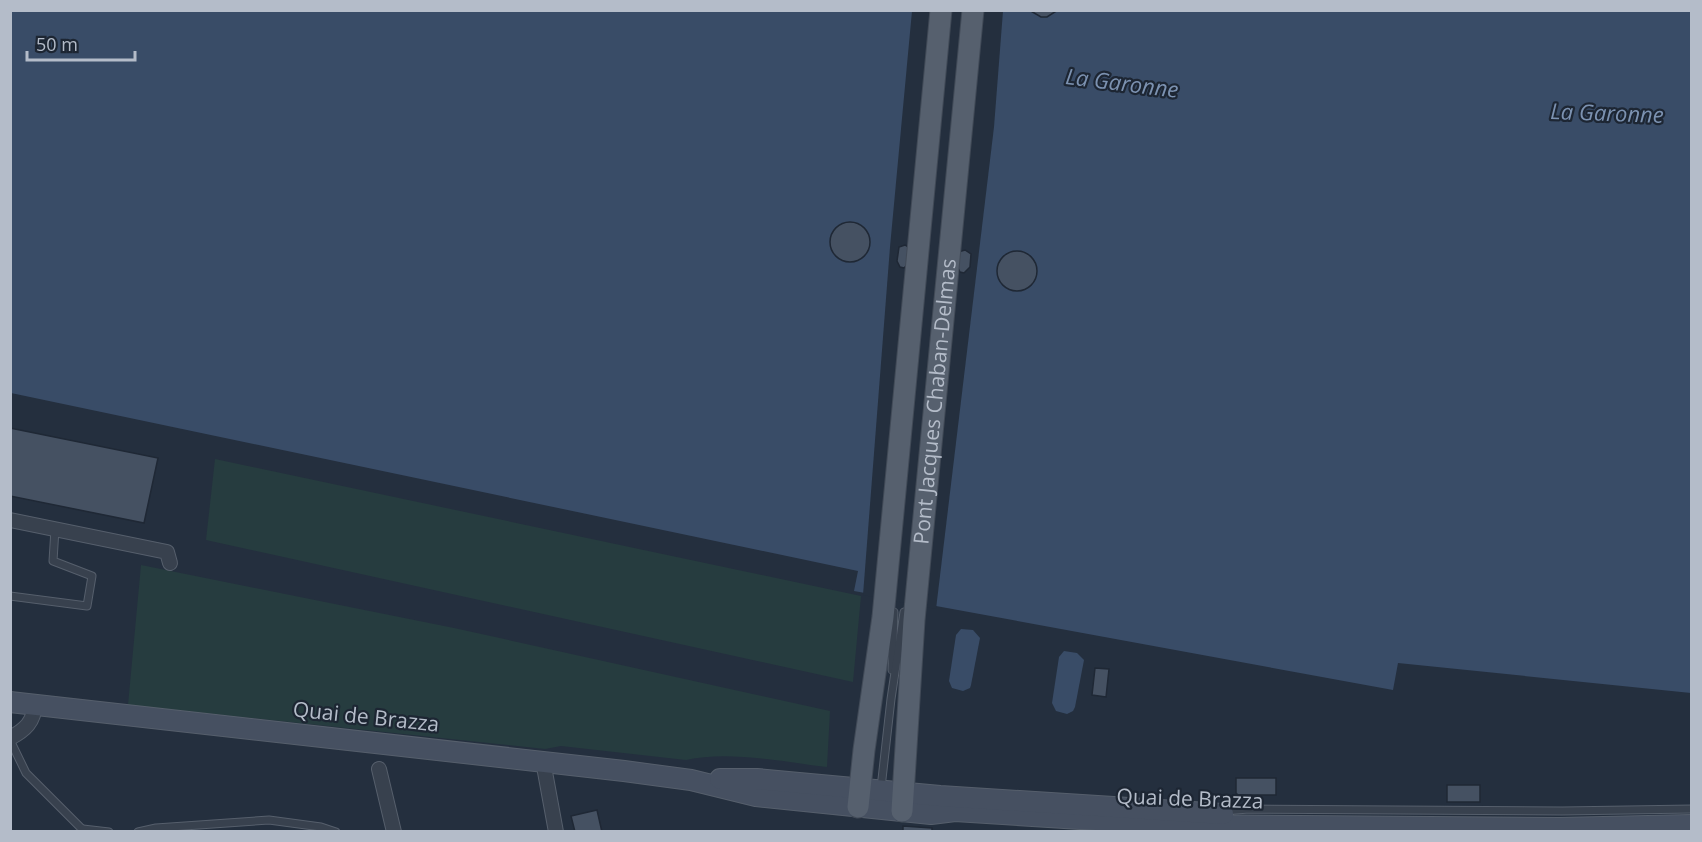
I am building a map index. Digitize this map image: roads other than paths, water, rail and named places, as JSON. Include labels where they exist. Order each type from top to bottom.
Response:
[{"type":"main road","name":"Pont Jacques Chaban-Delmas","points":[[903,802],[899,614],[941,10]]},
{"type":"main road","name":"Pont Jacques Chaban-Delmas","points":[[859,797],[899,614],[973,10]]},
{"type":"main road","name":"Quai de Brazza","points":[[10,702],[543,761],[690,780],[757,779],[880,800],[1201,823]]},
{"type":"main road","name":"Quai de Brazza","points":[[903,802],[931,814],[955,811],[1201,823],[1692,825]]},
{"type":"main road","name":"Quai de Brazza","points":[[1559,826],[1692,816]]},
{"type":"street","points":[[10,520],[167,552],[170,563]]},
{"type":"street","points":[[10,739],[32,721],[35,704]]},
{"type":"street","points":[[543,761],[556,831]]},
{"type":"street","points":[[379,769],[394,831]]},
{"type":"lane","points":[[10,596],[87,606],[92,576],[53,561],[55,529]]},
{"type":"lane","points":[[880,800],[899,614]]},
{"type":"lane","points":[[10,739],[26,773],[84,830],[109,831]]},
{"type":"lane","points":[[1201,823],[1249,809],[1692,810]]},
{"type":"lane","points":[[931,814],[955,818],[1176,831]]},
{"type":"lane","points":[[138,831],[270,820],[336,831]]},
{"type":"lane","points":[[1684,831],[1692,831]]},
{"type":"water","name":"La Garonne","points":[[11,11],[1691,11],[1691,693],[1398,663],[1393,690],[854,591],[858,571],[11,393]]},
{"type":"water","points":[[961,629],[973,630],[980,638],[971,685],[963,691],[952,688],[949,681],[956,635]]},
{"type":"water","points":[[1064,651],[1077,653],[1084,660],[1075,707],[1067,714],[1056,711],[1052,703],[1059,657]]}]
